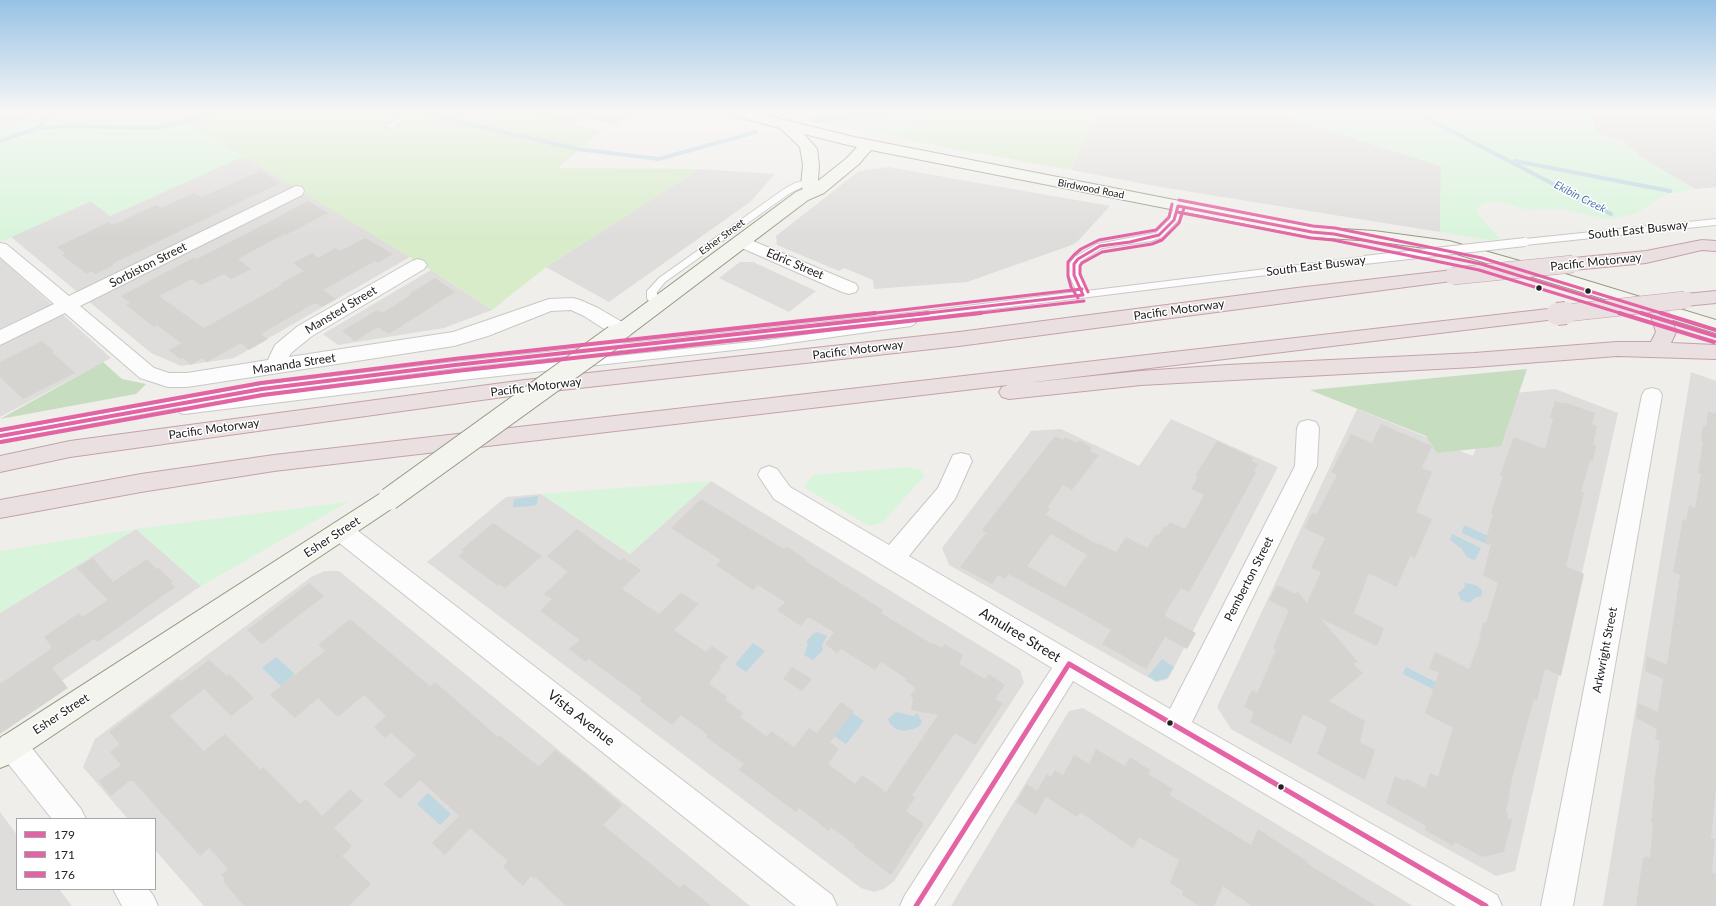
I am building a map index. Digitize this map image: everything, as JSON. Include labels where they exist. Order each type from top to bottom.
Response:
[{"type":"highway","name":"Pacific Motorway","points":[[0,464],[70,449],[517,388],[959,339],[1290,295],[1453,276],[1646,257],[1711,244]]},
{"type":"highway","points":[[0,509],[141,483],[274,463],[1557,314],[1716,297]]},
{"type":"highway","points":[[1657,349],[1664,340],[1666,332],[1661,316]]},
{"type":"highway","points":[[942,385],[984,395],[1141,378],[1227,372],[1466,361],[1617,349],[1657,349],[1716,352]]},
{"type":"main road","points":[[807,188],[811,153]]},
{"type":"main road","name":"Esher Street","points":[[6,750],[390,499],[656,306],[741,241],[850,153]]},
{"type":"main road","points":[[853,161],[857,153]]},
{"type":"main road","points":[[853,161],[877,154],[899,153]]},
{"type":"main road","name":"Birdwood Road","points":[[909,153],[1305,231],[1334,234],[1481,264],[1661,316],[1716,336]]},
{"type":"main road","name":"Esher Street","points":[[807,188],[818,189],[853,161]]},
{"type":"main road","name":"Birdwood Road","points":[[1661,316],[1716,327]]},
{"type":"street","name":"Sorbiston Street","points":[[0,338],[296,191]]},
{"type":"street","name":"Edric Street","points":[[741,241],[849,288]]},
{"type":"street","name":"Mananda Street","points":[[0,248],[148,373],[168,380],[187,380],[454,339],[481,331],[536,308],[560,303],[573,304],[591,312],[618,333]]},
{"type":"street","name":"Mansted Street","points":[[276,366],[282,350],[305,331],[418,265]]},
{"type":"street","name":"Arkwright Street","points":[[1557,906],[1652,395]]},
{"type":"street","name":"Pemberton Street","points":[[1175,727],[1306,466],[1308,428]]},
{"type":"street","points":[[892,559],[947,493],[961,461]]},
{"type":"street","name":"Amulree Street","points":[[769,476],[782,493],[892,559],[1175,727],[1486,906]]},
{"type":"street","name":"Vista Avenue","points":[[341,531],[820,906]]},
{"type":"street","points":[[916,906],[1069,664]]},
{"type":"street","points":[[6,750],[70,818]]},
{"type":"street","points":[[129,890],[142,906]]},
{"type":"lane","name":"Esher Street","points":[[656,306],[652,298],[652,291],[662,280],[787,191],[798,185],[807,188]]},
{"type":"lane","points":[[1083,295],[1077,285],[1074,274],[1074,264],[1078,259],[1084,254],[1100,246],[1152,238],[1159,234],[1174,220],[1178,206]]},
{"type":"lane","name":"South East Busway","points":[[0,436],[296,396],[761,344],[930,320],[1083,295],[1364,260],[1716,222]]},
{"type":"shaded area","points":[[1078,153],[1401,153],[1441,166],[1440,232],[1160,187],[1071,170]]},
{"type":"shaded area","points":[[1637,153],[1716,153],[1716,187],[1695,189],[1642,158]]},
{"type":"shaded area","points":[[244,156],[410,257],[234,358],[181,366],[151,353],[11,237],[91,201],[110,216]]},
{"type":"shaded area","points":[[888,167],[1110,206],[1077,242],[1072,245],[967,282],[874,289],[873,280],[844,268],[839,271],[777,245],[776,236],[859,171]]},
{"type":"shaded area","points":[[699,169],[775,174],[750,202],[609,302],[546,267]]},
{"type":"shaded area","points":[[0,258],[111,358],[0,417]]},
{"type":"shaded area","points":[[740,262],[753,262],[816,291],[789,312],[719,278]]},
{"type":"shaded area","points":[[431,270],[492,310],[444,328],[338,345],[323,334]]},
{"type":"shaded area","points":[[1691,372],[1716,381],[1716,906],[1603,906]]},
{"type":"shaded area","points":[[1555,389],[1618,413],[1515,871],[1496,876],[1231,729],[1217,707],[1357,409],[1473,456],[1495,395]]},
{"type":"shaded area","points":[[1171,419],[1278,467],[1168,679],[1156,682],[949,565],[942,548],[1031,431],[1061,429],[1139,466]]},
{"type":"shaded area","points":[[711,481],[1020,670],[1024,683],[894,881],[884,889],[874,892],[861,888],[427,562],[506,497],[541,494],[630,554]]},
{"type":"shaded area","points":[[136,529],[201,586],[0,723],[0,613]]},
{"type":"shaded area","points":[[325,571],[339,571],[750,906],[204,906],[156,851],[156,818],[127,818],[83,767],[95,739],[311,577]]},
{"type":"shaded area","points":[[1083,708],[1413,906],[951,906],[1069,711]]},
{"type":"shaded area","points":[[0,812],[16,834],[16,890],[60,890],[72,906],[0,906]]},
{"type":"green space","points":[[0,153],[239,153],[244,156],[110,216],[91,201],[0,242]]},
{"type":"green space","points":[[120,153],[575,153],[558,168],[699,169],[546,267],[492,310],[431,270],[244,157],[110,216],[91,201],[11,237],[0,182]]},
{"type":"green space","points":[[978,153],[1079,153],[1071,170]]},
{"type":"green space","points":[[1401,153],[1637,153],[1642,158],[1694,189],[1665,195],[1635,214],[1608,219],[1561,209],[1527,210],[1496,201],[1482,204],[1477,209],[1478,214],[1500,239],[1489,240],[1440,232],[1441,166]]},
{"type":"green space","points":[[103,362],[122,379],[146,384],[136,394],[0,419]]},
{"type":"green space","points":[[1527,369],[1501,446],[1437,453],[1426,436],[1310,390]]},
{"type":"green space","points":[[907,467],[921,470],[924,476],[882,523],[869,526],[804,487],[813,475]]},
{"type":"green space","points":[[711,481],[630,554],[541,494]]},
{"type":"green space","points":[[348,502],[201,586],[136,529]]},
{"type":"green space","points":[[136,529],[0,613],[0,551]]},
{"type":"water","points":[[538,496],[537,504],[532,506],[513,507],[514,499]]},
{"type":"water","points":[[1464,525],[1492,538],[1489,545],[1462,533]]},
{"type":"water","points":[[1452,534],[1481,548],[1475,560],[1467,557],[1461,548],[1450,540]]},
{"type":"water","points":[[1465,583],[1476,585],[1482,590],[1482,596],[1475,598],[1469,603],[1461,600],[1458,593],[1464,588]]},
{"type":"water","points":[[817,632],[827,636],[822,645],[823,650],[813,660],[804,655],[808,644],[806,642],[813,634]]},
{"type":"water","points":[[753,643],[765,651],[746,672],[735,664]]},
{"type":"water","points":[[276,657],[295,674],[281,686],[262,668]]},
{"type":"water","points":[[1162,659],[1174,667],[1167,678],[1156,681],[1148,676]]},
{"type":"water","points":[[1406,667],[1447,688],[1445,695],[1403,674]]},
{"type":"water","points":[[896,712],[914,716],[917,713],[922,722],[920,726],[913,729],[904,731],[896,729],[890,724],[888,719]]},
{"type":"water","points":[[852,713],[864,721],[846,744],[831,734]]},
{"type":"water","points":[[428,793],[451,814],[440,825],[417,804]]},
{"type":"building","points":[[261,171],[280,183],[112,264],[114,265],[96,274],[91,271],[87,274],[62,255],[65,253],[57,247],[109,222],[113,225],[156,205],[161,208],[194,193],[201,197]]},
{"type":"building","points":[[308,201],[328,213],[286,235],[284,234],[238,259],[251,269],[231,279],[224,274],[201,285],[192,279],[159,296],[204,328],[304,271],[293,263],[312,253],[318,258],[335,248],[340,251],[365,238],[393,254],[378,263],[375,261],[323,290],[336,299],[322,307],[315,303],[261,334],[268,339],[249,350],[241,343],[207,362],[202,358],[191,365],[183,358],[180,359],[169,350],[181,343],[157,325],[154,327],[126,305],[130,303],[121,296],[193,258],[196,259],[205,255]]},
{"type":"building","points":[[435,278],[455,292],[389,334],[378,327],[355,341],[342,331],[377,310],[382,313]]},
{"type":"building","points":[[42,341],[75,373],[23,399],[0,377],[0,362]]},
{"type":"building","points":[[1555,401],[1564,404],[1564,402],[1595,413],[1592,424],[1597,426],[1593,445],[1596,446],[1593,461],[1590,460],[1581,492],[1584,493],[1566,566],[1584,574],[1561,676],[1545,669],[1537,701],[1534,699],[1512,779],[1506,812],[1508,814],[1507,818],[1512,820],[1504,852],[1482,857],[1455,842],[1453,846],[1425,830],[1426,826],[1386,803],[1395,776],[1405,781],[1406,778],[1425,788],[1430,773],[1438,777],[1453,728],[1425,713],[1439,673],[1429,669],[1435,652],[1469,669],[1481,637],[1479,636],[1484,622],[1486,623],[1498,583],[1483,575],[1491,544],[1485,542],[1493,514],[1491,513],[1503,476],[1500,475],[1514,437],[1545,449],[1553,419],[1550,417]]},
{"type":"building","points":[[1708,412],[1716,413],[1716,788],[1711,838],[1715,839],[1712,872],[1716,874],[1716,906],[1636,906],[1643,857],[1645,858],[1646,856],[1650,858],[1654,784],[1660,741],[1655,739],[1657,729],[1636,718],[1638,703],[1658,712],[1663,679],[1645,671],[1647,656],[1667,665],[1680,575],[1673,572],[1683,519],[1686,521],[1689,505],[1695,508],[1701,474],[1698,473],[1703,442],[1701,441],[1703,425],[1706,426]]},
{"type":"building","points":[[1381,424],[1432,446],[1422,468],[1432,472],[1416,512],[1432,519],[1415,558],[1410,556],[1397,587],[1369,573],[1354,613],[1384,628],[1377,646],[1321,619],[1358,662],[1353,664],[1363,673],[1329,701],[1365,721],[1360,742],[1375,750],[1365,780],[1317,754],[1327,727],[1303,714],[1291,744],[1250,722],[1254,712],[1244,707],[1252,690],[1257,693],[1276,650],[1273,648],[1289,610],[1269,600],[1277,585],[1296,594],[1297,591],[1307,603],[1321,572],[1311,568],[1325,538],[1304,528],[1312,513],[1316,515],[1337,475],[1331,472],[1351,434],[1372,443]]},
{"type":"building","points":[[1055,436],[1063,440],[1065,437],[1077,443],[1078,440],[1092,447],[1090,451],[1099,455],[1072,490],[1063,485],[1047,508],[1050,509],[1046,515],[1097,544],[1098,543],[1116,552],[1126,537],[1147,548],[1156,534],[1158,536],[1170,522],[1185,529],[1204,495],[1191,489],[1198,477],[1195,476],[1217,441],[1253,458],[1251,461],[1258,464],[1254,471],[1256,472],[1189,592],[1181,588],[1166,612],[1165,616],[1196,633],[1187,649],[1165,637],[1146,669],[1102,644],[1111,630],[1076,610],[1008,574],[1005,579],[998,575],[992,584],[960,567],[986,533],[982,530]],"holes":[[[1051,534],[1087,555],[1065,587],[1027,566]]]},
{"type":"building","points":[[701,499],[784,549],[787,547],[806,559],[804,560],[883,610],[881,613],[932,644],[933,643],[942,648],[944,644],[963,655],[959,664],[985,679],[989,674],[1005,685],[995,699],[1003,703],[975,745],[955,733],[912,795],[915,798],[906,811],[924,824],[891,875],[854,847],[855,845],[831,827],[829,831],[799,808],[796,812],[739,770],[744,764],[706,737],[708,735],[681,715],[672,725],[640,701],[642,698],[589,659],[586,662],[569,649],[580,640],[540,611],[552,599],[544,594],[568,572],[547,556],[577,529],[620,561],[623,558],[641,570],[622,589],[659,614],[681,593],[699,604],[674,630],[706,652],[712,646],[728,657],[719,666],[721,668],[709,684],[727,697],[725,700],[743,713],[740,717],[767,737],[771,731],[794,747],[809,728],[817,733],[841,702],[854,711],[830,742],[839,749],[828,764],[855,784],[862,775],[886,792],[938,715],[911,710],[913,698],[910,696],[916,688],[905,681],[907,679],[881,662],[875,670],[841,649],[837,653],[825,644],[834,632],[808,617],[801,626],[777,610],[785,602],[758,585],[753,590],[716,565],[721,560],[671,528]]},
{"type":"building","points":[[493,523],[542,556],[505,588],[500,584],[498,586],[458,556],[464,552],[461,550]]},
{"type":"building","points":[[93,558],[113,582],[147,559],[156,569],[159,568],[173,582],[171,583],[175,587],[98,642],[94,639],[52,668],[68,688],[0,734],[0,684],[51,649],[50,648],[52,647],[44,637],[79,613],[82,617],[108,600],[77,568]]},
{"type":"building","points":[[309,583],[324,596],[262,644],[247,630]]},
{"type":"building","points":[[350,619],[430,686],[435,682],[498,737],[499,735],[539,766],[555,750],[580,769],[622,805],[603,825],[680,888],[684,884],[711,906],[566,906],[535,877],[534,879],[531,876],[523,886],[503,867],[508,861],[470,828],[445,855],[432,843],[459,816],[420,780],[400,799],[384,784],[416,755],[391,733],[385,738],[374,727],[386,716],[364,695],[338,717],[318,698],[295,718],[270,695],[325,651],[318,645]]},
{"type":"building","points":[[209,660],[227,676],[229,674],[254,698],[231,716],[204,689],[170,716],[204,751],[225,734],[261,770],[263,767],[300,804],[306,799],[322,816],[350,789],[363,801],[334,828],[352,846],[342,856],[371,884],[349,906],[244,906],[223,881],[225,879],[221,875],[228,869],[209,848],[200,856],[133,781],[129,781],[111,796],[99,781],[121,765],[110,752],[120,744],[109,732],[179,679],[181,681]]},
{"type":"building","points":[[792,667],[812,679],[802,691],[783,679]]},
{"type":"building","points":[[1096,749],[1125,766],[1130,757],[1150,770],[1148,774],[1173,789],[1170,795],[1251,845],[1258,829],[1308,862],[1308,864],[1376,906],[1252,906],[1223,886],[1214,906],[1199,906],[1182,895],[1183,891],[1170,883],[1179,860],[1139,837],[1133,848],[1080,812],[1077,817],[1037,791],[1047,774],[1051,777],[1055,770],[1063,775],[1074,755],[1089,764]]},
{"type":"building","points":[[1027,784],[1046,797],[1036,815],[1016,802]]},
{"type":"waterway","points":[[612,153],[659,159],[680,153]]},
{"type":"waterway","name":"Ekibin Creek","points":[[1494,153],[1611,214]]},
{"type":"waterway","points":[[1515,161],[1670,191]]},
{"type":"transit line","name":"176","points":[[1179,200],[1313,226],[1335,228],[1482,258],[1716,330]]},
{"type":"transit line","name":"176","points":[[1078,298],[1071,287],[1068,276],[1068,262],[1074,255],[1081,249],[1099,240],[1156,230],[1169,217],[1172,204]]},
{"type":"transit line","name":"179","points":[[1178,206],[1312,232],[1334,234],[1481,264],[1716,336]]},
{"type":"transit line","name":"179","points":[[1083,295],[1074,275],[1074,264],[1078,259],[1100,246],[1130,242],[1159,235],[1174,220],[1178,206]]},
{"type":"transit line","name":"171","points":[[1088,292],[1080,274],[1080,266],[1082,263],[1102,252],[1152,244],[1162,240],[1179,223],[1184,208]]},
{"type":"transit line","name":"171","points":[[1177,212],[1311,238],[1333,240],[1479,270],[1714,342]]},
{"type":"transit line","name":"176","points":[[0,430],[261,383],[454,359],[755,327],[1082,289]]},
{"type":"transit line","name":"179","points":[[0,436],[262,389],[455,365],[756,333],[1083,295]]},
{"type":"transit line","name":"171","points":[[1,442],[263,395],[456,371],[757,339],[1084,301]]},
{"type":"transit line","points":[[1069,664],[1486,906]]},
{"type":"transit line","points":[[916,906],[1069,664]]}]
